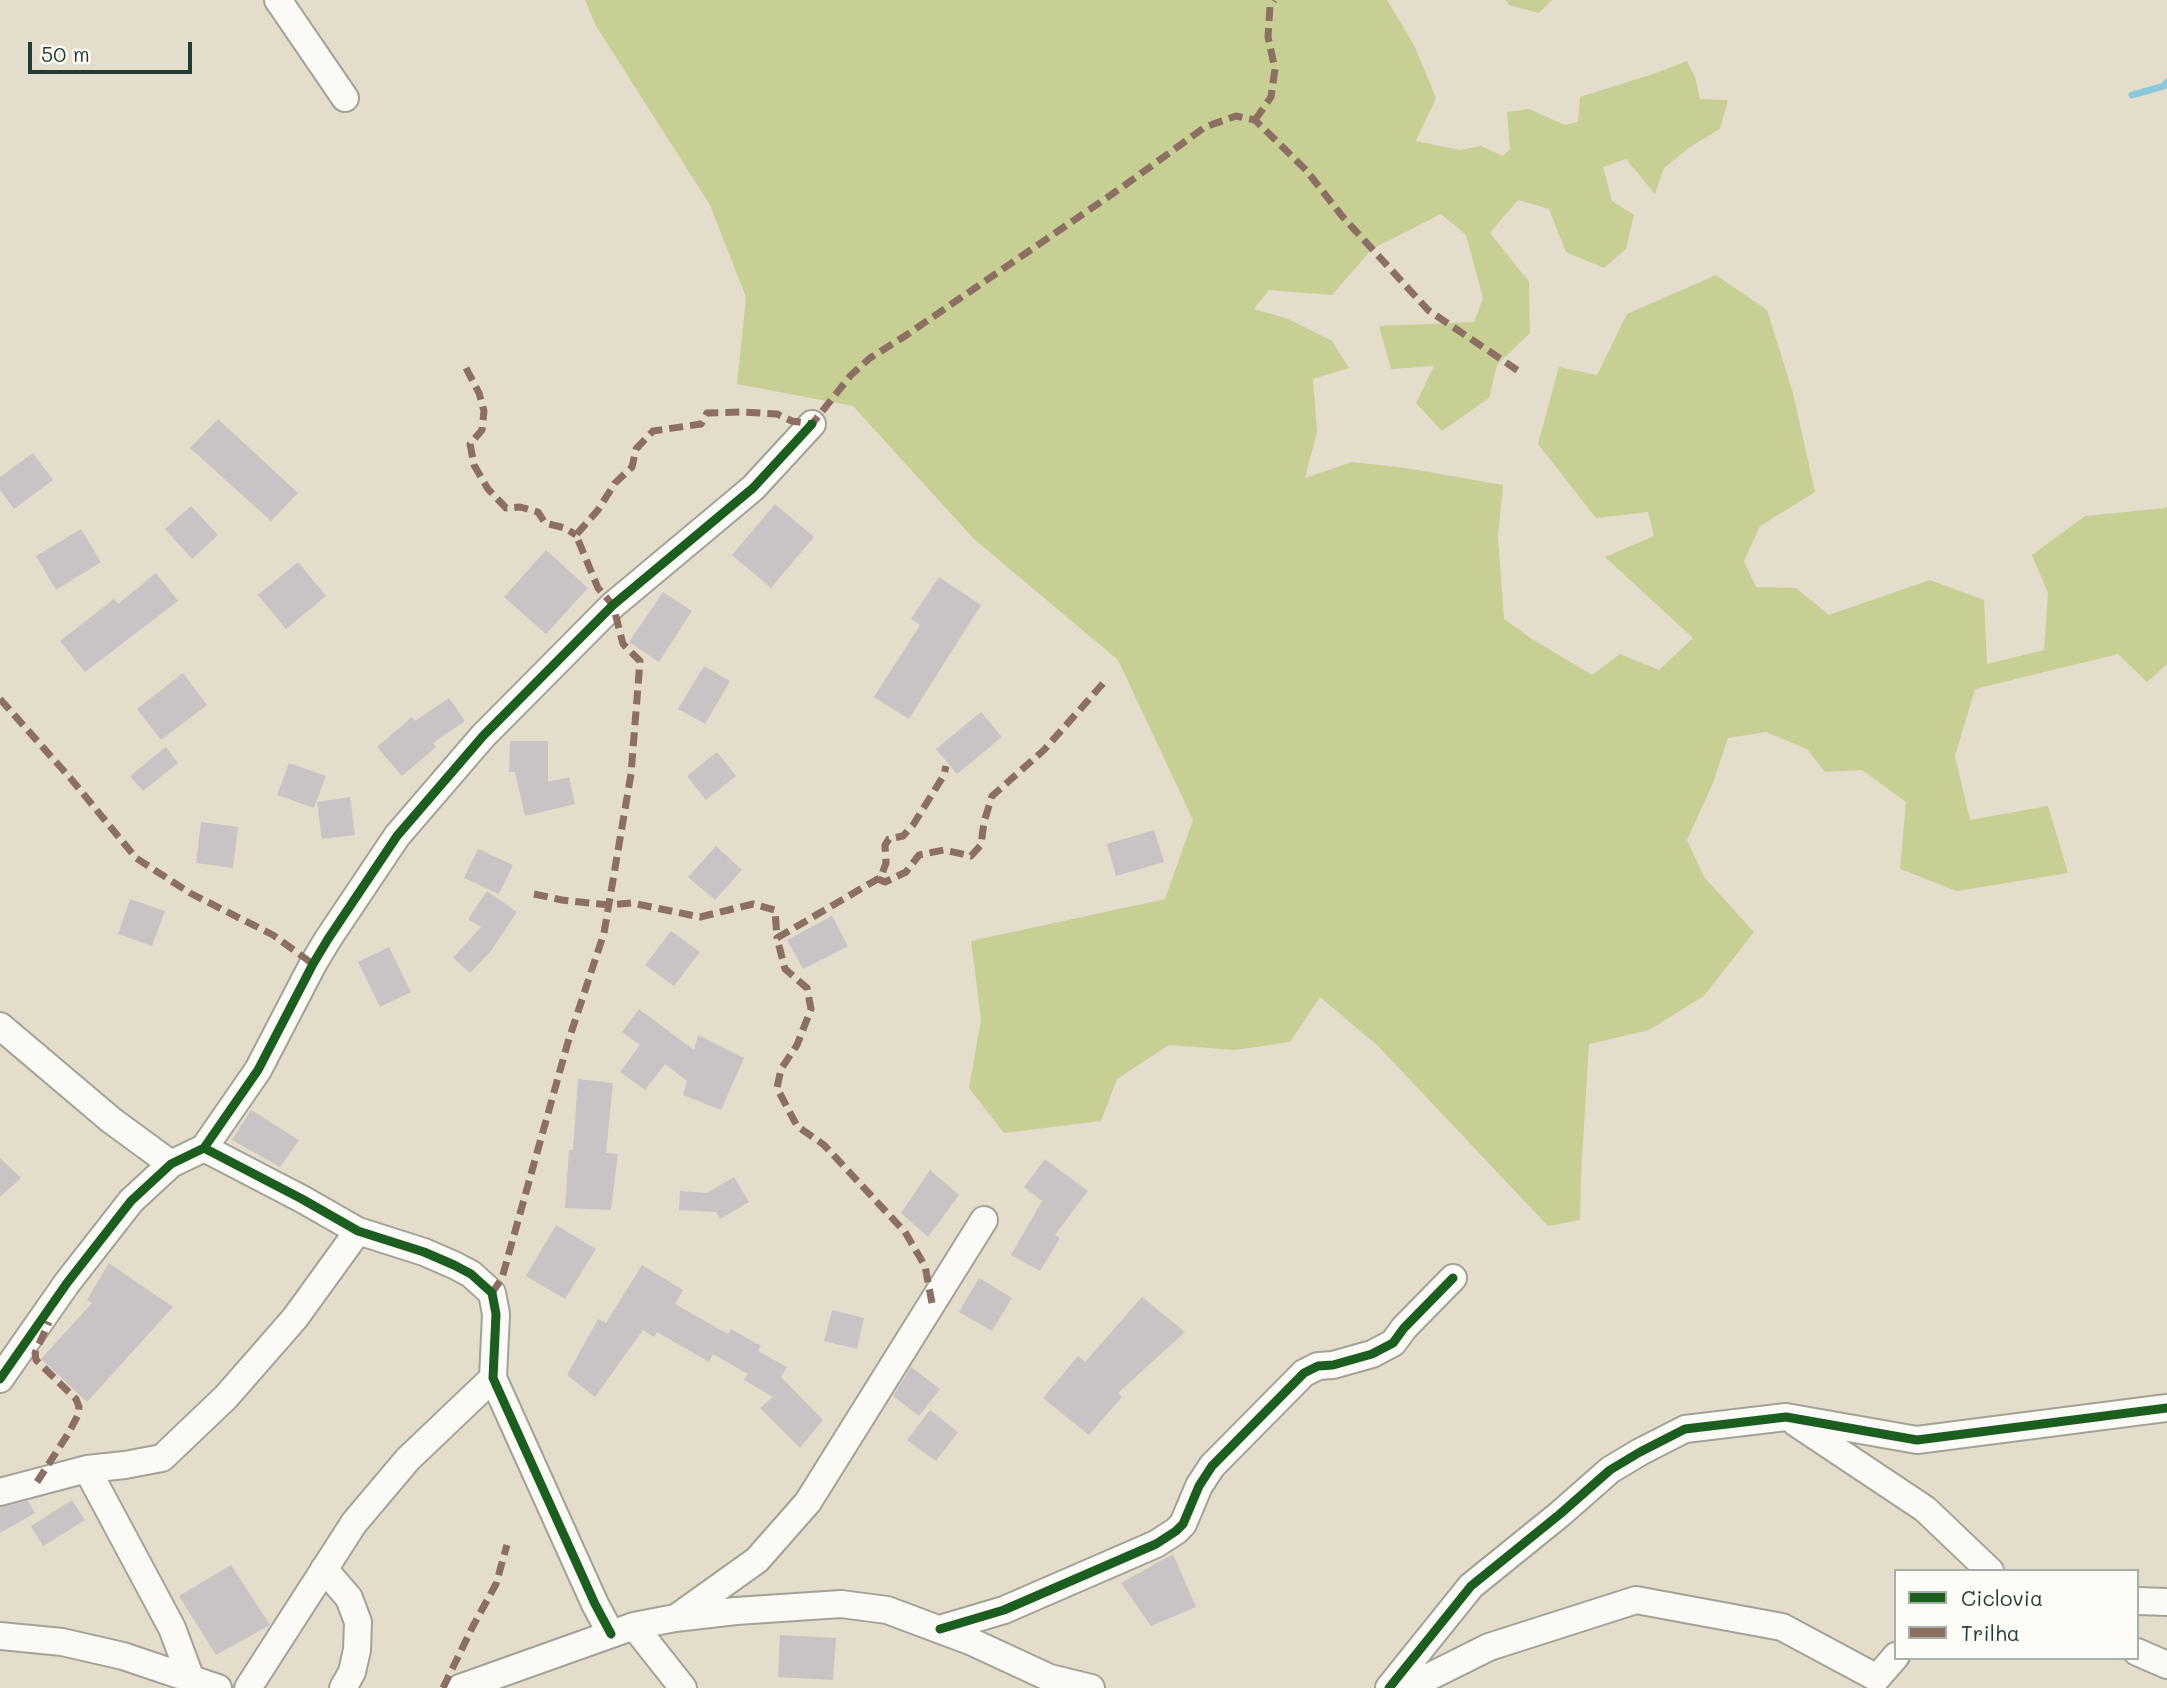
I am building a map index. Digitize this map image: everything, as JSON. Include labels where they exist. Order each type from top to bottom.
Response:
[{"type":"street","points":[[278,0],[345,97]]},
{"type":"street","points":[[0,1379],[100,1239],[131,1201],[171,1164],[204,1147],[258,1070],[313,964],[397,836],[483,736],[613,605],[753,488],[811,424]]},
{"type":"street","points":[[0,1026],[111,1120],[171,1164]]},
{"type":"street","points":[[204,1147],[358,1231],[424,1252],[454,1265],[471,1274],[492,1293],[496,1326],[493,1378],[595,1604],[683,1688]]},
{"type":"street","points":[[675,1618],[757,1560],[808,1502],[984,1220]]},
{"type":"street","points":[[0,1492],[87,1469],[162,1458],[226,1397],[295,1318],[358,1231]]},
{"type":"street","points":[[940,1629],[1003,1610],[1156,1544],[1176,1531],[1183,1524],[1199,1486],[1212,1466],[1304,1373],[1318,1366],[1372,1354],[1393,1343],[1453,1278]]},
{"type":"street","points":[[248,1688],[354,1523],[408,1459],[493,1378]]},
{"type":"street","points":[[1390,1688],[1471,1586],[1611,1470],[1685,1429],[1786,1417],[1917,1440],[2167,1408]]},
{"type":"street","points":[[1786,1417],[1925,1508],[1988,1569]]},
{"type":"street","points":[[87,1469],[172,1628],[191,1679]]},
{"type":"street","points":[[324,1569],[349,1598],[358,1622],[358,1650],[352,1672],[343,1688]]},
{"type":"street","points":[[1407,1688],[1489,1647],[1636,1600],[1782,1628],[1877,1678],[1894,1658]]},
{"type":"street","points":[[2139,1601],[2167,1602]]},
{"type":"street","points":[[460,1688],[622,1630],[675,1618],[791,1606],[841,1604],[887,1609],[940,1629],[1050,1678],[1091,1688]]},
{"type":"street","points":[[0,1636],[62,1642],[123,1656],[218,1688]]},
{"type":"street","points":[[2139,1653],[2167,1665]]},
{"type":"green space","points":[[585,0],[1387,0],[1414,45],[1436,98],[1416,141],[1460,150],[1481,146],[1503,156],[1510,149],[1507,112],[1529,109],[1565,125],[1578,122],[1580,97],[1687,61],[1695,77],[1700,99],[1728,100],[1720,129],[1690,147],[1664,168],[1655,194],[1626,159],[1603,167],[1612,201],[1634,215],[1626,249],[1604,268],[1566,252],[1549,209],[1518,200],[1490,233],[1529,282],[1530,333],[1497,365],[1489,398],[1442,431],[1416,403],[1434,366],[1391,369],[1379,326],[1474,322],[1483,298],[1466,235],[1441,214],[1372,249],[1332,295],[1269,290],[1254,309],[1288,319],[1332,341],[1349,368],[1313,379],[1317,432],[1305,478],[1352,462],[1406,468],[1503,485],[1498,537],[1504,619],[1592,675],[1620,654],[1659,670],[1693,638],[1605,557],[1654,536],[1648,512],[1596,518],[1538,444],[1559,367],[1597,375],[1627,314],[1716,275],[1767,310],[1793,393],[1815,492],[1760,526],[1744,561],[1756,587],[1796,588],[1829,615],[1930,580],[1984,600],[1987,664],[2044,650],[2048,593],[2032,555],[2085,516],[2167,506],[2167,664],[2147,682],[2118,654],[1975,689],[1955,756],[1970,820],[2048,806],[2068,873],[1957,891],[1900,869],[1906,802],[1862,770],[1825,772],[1807,749],[1766,732],[1728,738],[1713,783],[1687,840],[1704,877],[1754,932],[1704,996],[1649,1030],[1589,1044],[1580,1220],[1548,1226],[1378,1046],[1320,997],[1290,1042],[1235,1050],[1169,1045],[1117,1079],[1101,1121],[1004,1133],[969,1088],[981,1020],[971,941],[1165,899],[1193,820],[1118,660],[974,539],[853,406],[737,384],[746,297],[710,205],[596,26]]},
{"type":"green space","points":[[1506,0],[1552,0],[1539,13],[1509,5]]},
{"type":"building","points":[[218,419],[298,493],[271,521],[190,448]]},
{"type":"building","points":[[33,453],[53,480],[14,509],[0,490],[0,477]]},
{"type":"building","points":[[775,504],[814,537],[771,588],[732,555]]},
{"type":"building","points":[[191,506],[218,535],[192,559],[165,529]]},
{"type":"building","points":[[81,529],[101,562],[56,590],[36,556]]},
{"type":"building","points":[[546,550],[588,588],[546,634],[504,597]]},
{"type":"building","points":[[298,562],[326,596],[286,629],[258,595]]},
{"type":"building","points":[[156,573],[178,601],[85,672],[60,641],[114,599],[118,604]]},
{"type":"building","points":[[939,577],[981,605],[909,719],[874,697],[920,625],[911,619]]},
{"type":"building","points":[[663,592],[692,611],[659,662],[629,642]]},
{"type":"building","points":[[704,666],[730,681],[705,724],[678,709]]},
{"type":"building","points":[[183,673],[207,705],[161,740],[137,709]]},
{"type":"building","points":[[449,698],[465,721],[433,743],[436,747],[402,776],[377,747],[412,717],[415,721]]},
{"type":"building","points":[[981,712],[1002,737],[957,774],[936,749]]},
{"type":"building","points":[[510,741],[548,741],[548,782],[569,777],[575,804],[525,816],[515,772],[509,772]]},
{"type":"building","points":[[166,747],[178,763],[143,791],[130,776]]},
{"type":"building","points":[[717,752],[736,776],[706,800],[687,776]]},
{"type":"building","points":[[289,763],[326,776],[314,808],[277,795]]},
{"type":"building","points":[[350,797],[355,835],[322,839],[317,802]]},
{"type":"building","points":[[201,822],[238,827],[233,868],[196,863]]},
{"type":"building","points":[[1154,830],[1164,862],[1116,876],[1107,844]]},
{"type":"building","points":[[716,846],[742,870],[715,900],[688,877]]},
{"type":"building","points":[[478,849],[513,865],[499,894],[464,878]]},
{"type":"building","points":[[487,891],[517,912],[491,951],[470,973],[453,958],[481,927],[468,919]]},
{"type":"building","points":[[130,899],[165,911],[152,946],[118,934]]},
{"type":"building","points":[[832,916],[848,946],[803,969],[787,940]]},
{"type":"building","points":[[671,931],[700,952],[674,986],[645,965]]},
{"type":"building","points":[[389,947],[411,992],[380,1007],[358,962]]},
{"type":"building","points":[[639,1009],[694,1050],[698,1035],[744,1058],[721,1110],[683,1095],[687,1081],[665,1064],[645,1090],[620,1072],[640,1045],[622,1032]]},
{"type":"building","points":[[578,1079],[613,1083],[606,1153],[618,1154],[611,1210],[565,1208],[569,1150],[573,1150]]},
{"type":"building","points":[[251,1110],[299,1140],[280,1167],[232,1140]]},
{"type":"building","points":[[0,1158],[21,1178],[0,1197]]},
{"type":"building","points":[[1045,1159],[1088,1191],[1055,1235],[1060,1238],[1040,1271],[1011,1255],[1042,1201],[1024,1187]]},
{"type":"building","points":[[930,1170],[959,1195],[928,1237],[901,1213]]},
{"type":"building","points":[[734,1177],[749,1202],[720,1219],[716,1212],[679,1210],[680,1191],[707,1193]]},
{"type":"building","points":[[556,1225],[596,1249],[565,1299],[526,1276]]},
{"type":"building","points":[[109,1263],[173,1307],[87,1402],[41,1359],[92,1303],[87,1300]]},
{"type":"building","points":[[642,1265],[683,1290],[675,1304],[728,1334],[731,1329],[761,1346],[758,1351],[787,1367],[781,1377],[823,1420],[800,1448],[760,1408],[773,1397],[744,1380],[748,1374],[713,1354],[709,1362],[657,1332],[654,1337],[643,1330],[595,1397],[567,1375],[598,1319],[606,1323]]},
{"type":"building","points":[[979,1278],[1012,1298],[992,1331],[959,1312]]},
{"type":"building","points":[[1142,1297],[1185,1332],[1118,1393],[1122,1397],[1089,1435],[1043,1398],[1078,1356],[1085,1362]]},
{"type":"building","points":[[832,1310],[864,1318],[857,1349],[824,1341]]},
{"type":"building","points":[[911,1367],[940,1389],[919,1416],[893,1396]]},
{"type":"building","points":[[930,1410],[958,1432],[936,1461],[907,1440]]},
{"type":"building","points":[[72,1500],[85,1520],[43,1546],[31,1526]]},
{"type":"building","points":[[28,1501],[35,1513],[0,1533],[0,1507]]},
{"type":"building","points":[[1173,1554],[1196,1607],[1151,1626],[1121,1583]]},
{"type":"building","points":[[231,1565],[270,1625],[216,1655],[179,1596]]},
{"type":"building","points":[[780,1635],[836,1638],[833,1680],[778,1677]]},
{"type":"waterway","points":[[2132,95],[2164,86],[2167,82]]},
{"type":"marked path","points":[[1255,120],[1271,97],[1275,69],[1268,37],[1270,6],[1274,0]]},
{"type":"marked path","points":[[492,1293],[502,1278],[568,1042],[604,933],[631,774],[640,661],[623,644],[613,605],[598,588],[576,535],[598,510],[615,483],[632,467],[636,449],[653,431],[701,424],[707,413],[777,414],[792,421],[812,424],[851,375],[870,358],[1121,188],[1205,127],[1236,116],[1255,120],[1306,170],[1342,216],[1428,310],[1520,372]]},
{"type":"marked path","points":[[466,368],[479,393],[484,411],[482,430],[470,444],[474,465],[488,489],[506,508],[520,507],[538,512],[545,523],[565,528],[576,535]]},
{"type":"marked path","points":[[878,879],[885,882],[906,872],[919,855],[944,850],[971,856],[981,845],[984,822],[992,796],[1044,750],[1107,679]]},
{"type":"marked path","points":[[0,699],[136,858],[190,893],[273,935],[313,964]]},
{"type":"marked path","points":[[932,1303],[925,1266],[905,1232],[824,1145],[797,1126],[777,1088],[781,1069],[797,1045],[811,1009],[807,988],[785,969],[777,938],[881,877],[886,863],[885,845],[889,839],[903,836],[913,825],[944,775],[946,766]]},
{"type":"marked path","points":[[534,894],[609,905],[632,903],[700,917],[753,904],[775,910],[777,938]]},
{"type":"marked path","points":[[37,1482],[68,1434],[79,1407],[76,1399],[36,1360],[35,1353],[49,1322]]},
{"type":"marked path","points":[[443,1688],[496,1584],[507,1545]]},
{"type":"cycle path","points":[[0,1379],[67,1283],[131,1201],[171,1164],[204,1148],[258,1070],[313,964],[397,836],[483,736],[613,605],[753,488],[812,424]]},
{"type":"cycle path","points":[[204,1148],[358,1231],[424,1252],[454,1265],[471,1274],[492,1293],[496,1314],[493,1378],[611,1634]]},
{"type":"cycle path","points":[[940,1629],[1004,1610],[1156,1544],[1176,1531],[1183,1524],[1199,1486],[1212,1466],[1304,1373],[1318,1366],[1333,1365],[1372,1354],[1393,1343],[1453,1278]]},
{"type":"cycle path","points":[[1389,1688],[1471,1586],[1610,1470],[1685,1429],[1786,1417],[1917,1440],[2167,1408]]}]
